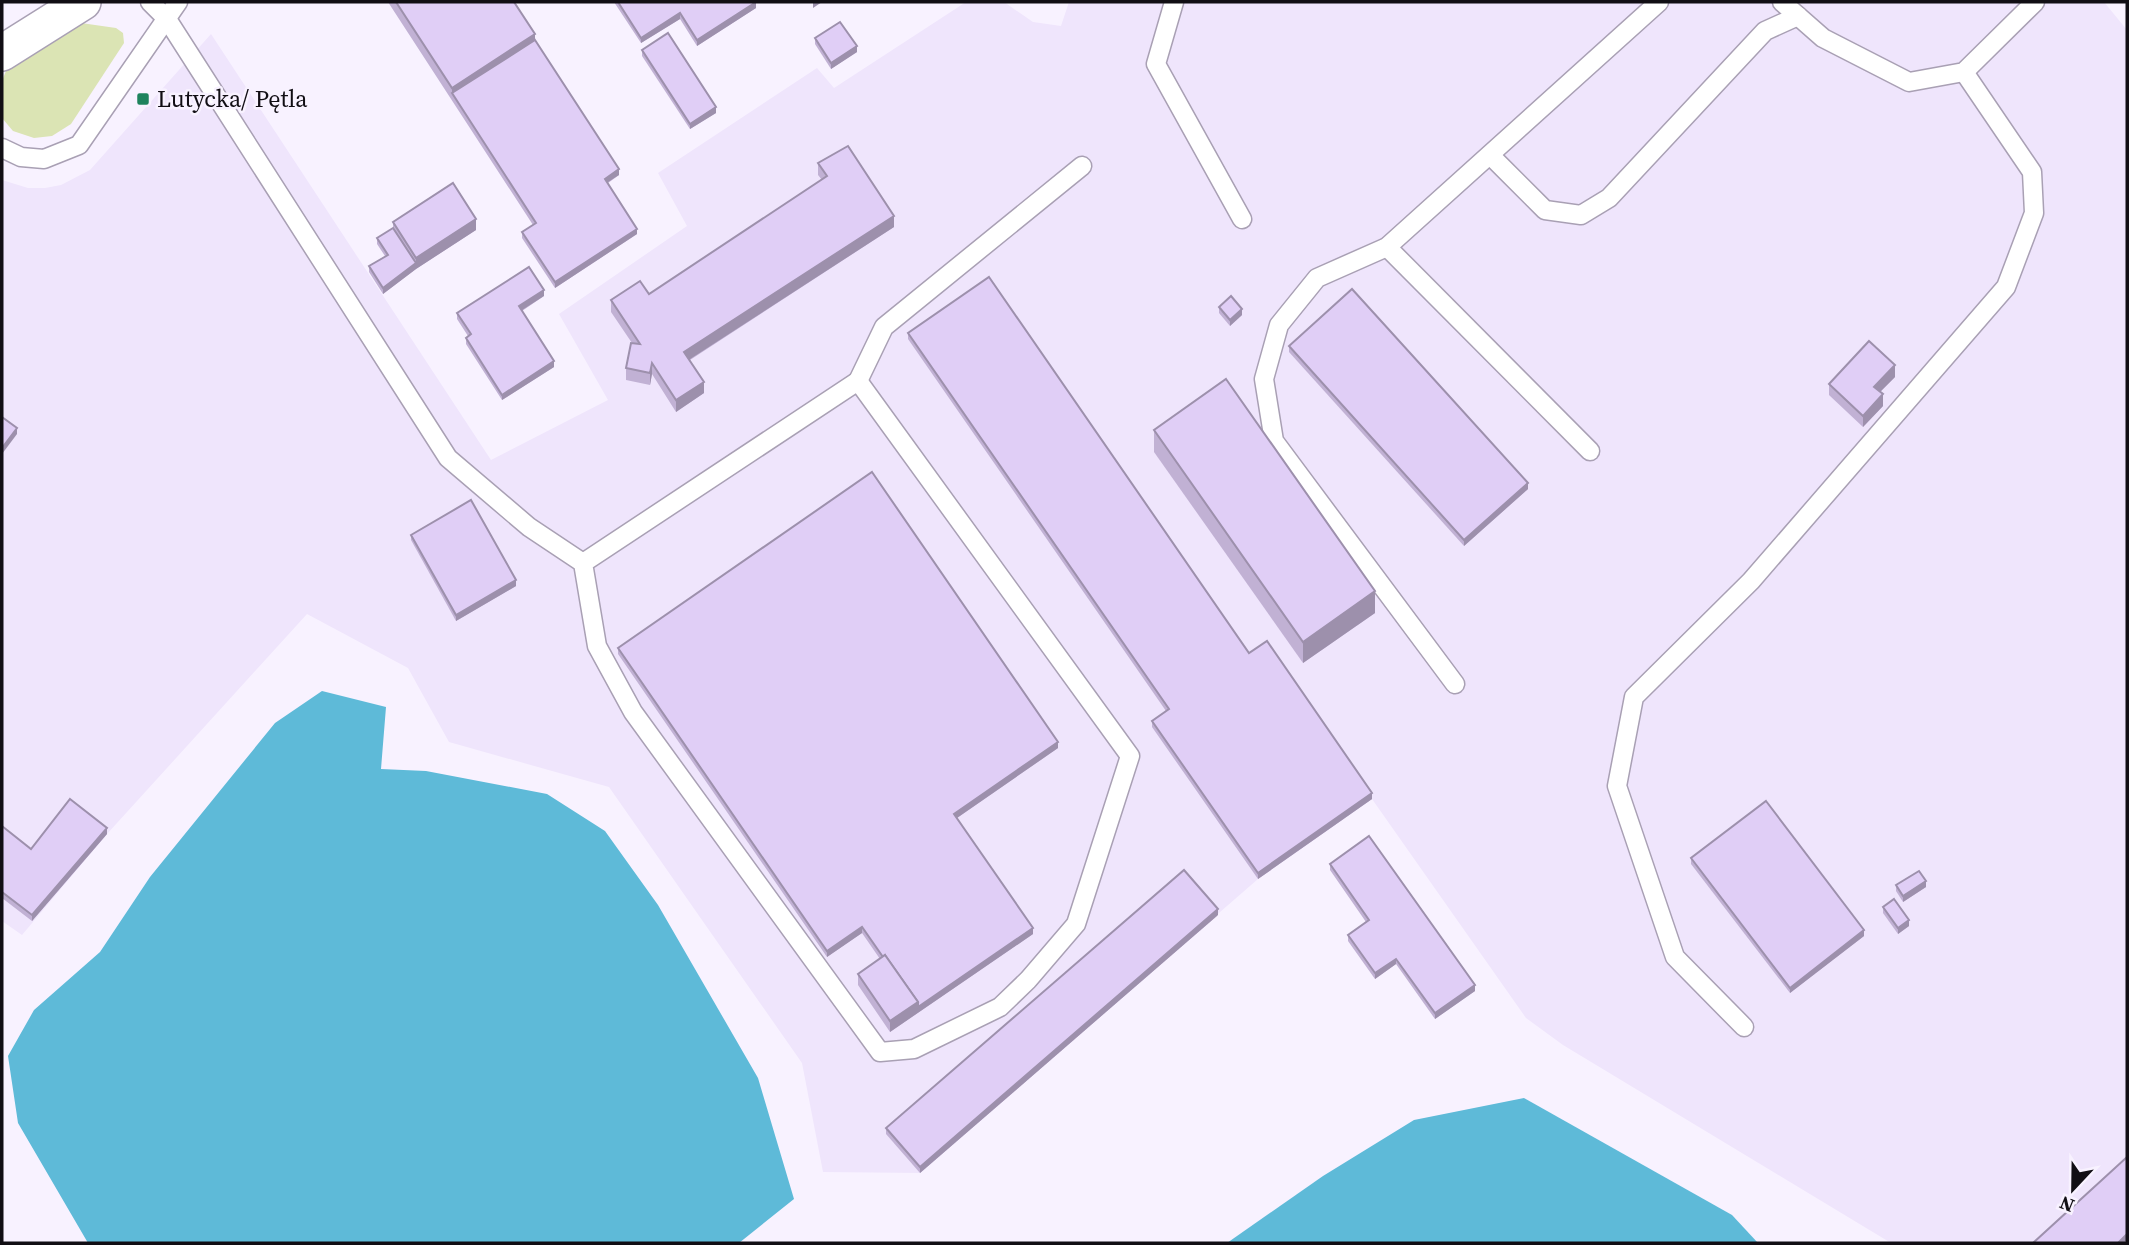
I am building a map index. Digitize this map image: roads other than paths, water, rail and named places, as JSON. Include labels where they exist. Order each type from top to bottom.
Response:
[{"type":"street","points":[[2,54],[83,2]]},
{"type":"lane","points":[[150,2],[167,19],[447,458],[529,527],[583,563],[597,646],[633,712],[880,1052],[914,1049],[1000,1007],[1028,980],[1076,924],[1130,756],[858,381]]},
{"type":"lane","points":[[2,148],[20,157],[44,159],[79,145],[178,2]]},
{"type":"lane","points":[[1174,2],[1156,64],[1242,219]]},
{"type":"lane","points":[[1455,684],[1274,441],[1264,379],[1279,325],[1317,278],[1387,247],[1659,2]]},
{"type":"lane","points":[[1782,2],[1823,38],[1909,82],[1964,72],[2035,2]]},
{"type":"lane","points":[[1490,155],[1545,210],[1581,215],[1609,198],[1765,31],[1798,16]]},
{"type":"lane","points":[[1744,1027],[1675,957],[1617,786],[1634,697],[1751,581],[2006,288],[2034,214],[2032,172],[1964,72]]},
{"type":"lane","points":[[583,563],[858,381],[884,327],[1082,166]]},
{"type":"lane","points":[[1387,247],[1590,451]]},
{"type":"water","points":[[322,691],[386,707],[381,769],[426,771],[547,794],[605,831],[658,905],[758,1078],[794,1199],[739,1243],[88,1243],[18,1123],[8,1056],[34,1010],[100,952],[150,877],[275,723]]},
{"type":"water","points":[[1524,1098],[1732,1215],[1758,1243],[1227,1243],[1323,1176],[1414,1120]]},
{"type":"place","name":"Lutycka/ Pętla","points":[[143,99]]}]
